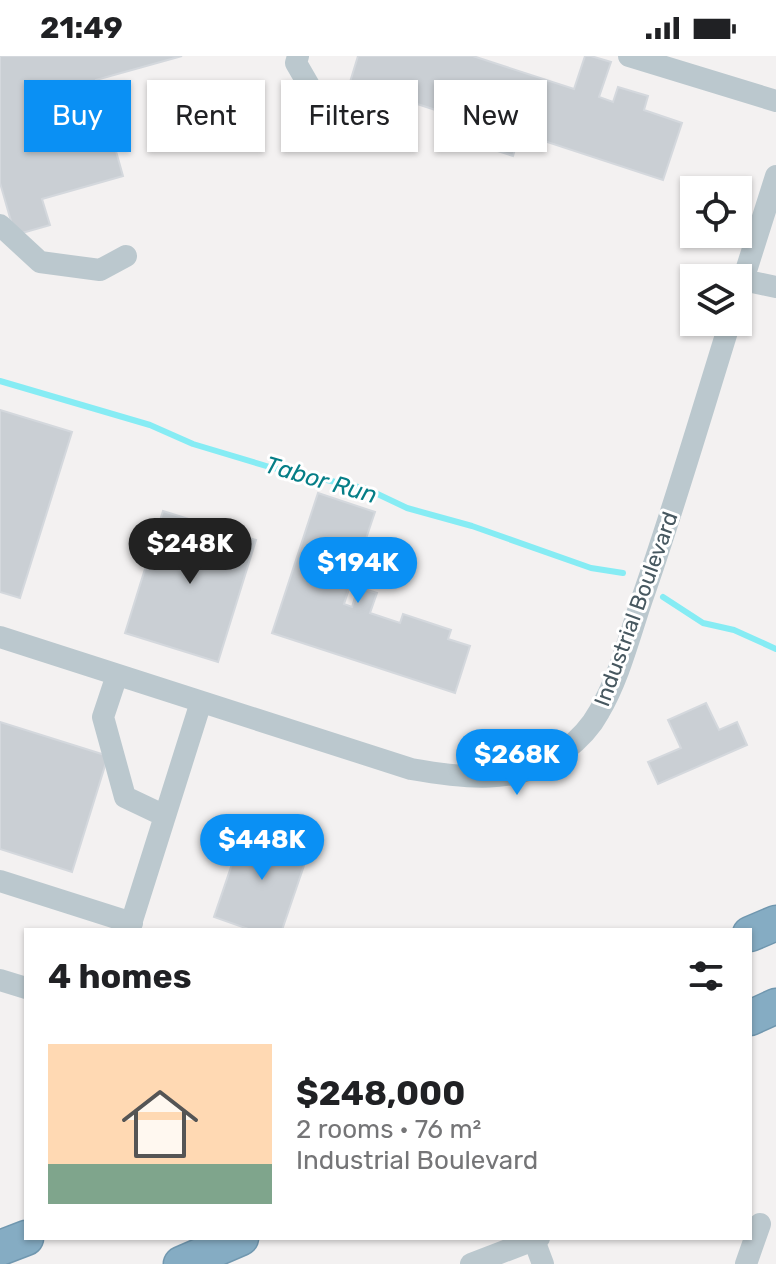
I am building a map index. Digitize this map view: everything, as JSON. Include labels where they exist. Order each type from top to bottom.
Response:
[{"type":"highway","points":[[752,933],[776,923]]},
{"type":"highway","points":[[752,1017],[776,1006]]},
{"type":"highway","points":[[0,1248],[24,1239]]},
{"type":"highway","points":[[181,1264],[236,1240]]},
{"type":"street","points":[[298,56],[296,63],[306,80]]},
{"type":"street","points":[[629,56],[776,101]]},
{"type":"street","points":[[748,264],[776,176]]},
{"type":"street","points":[[0,225],[40,262],[100,270],[126,256]]},
{"type":"street","points":[[752,288],[776,287]]},
{"type":"street","name":"Industrial Boulevard","points":[[0,637],[411,769],[463,778],[515,774],[561,753],[598,715],[610,690],[663,538],[726,336]]},
{"type":"street","points":[[117,675],[103,717],[125,797],[165,816]]},
{"type":"street","points":[[0,881],[130,927],[201,702]]},
{"type":"street","points":[[0,980],[24,987]]},
{"type":"street","points":[[746,1264],[762,1225]]},
{"type":"street","points":[[471,1264],[533,1240]]},
{"type":"street","points":[[536,1240],[543,1264]]},
{"type":"building","points":[[0,56],[182,56],[96,80],[24,80],[24,152],[116,152],[123,176],[42,199],[50,225],[15,235],[0,183]]},
{"type":"building","points":[[358,56],[473,56],[546,80],[434,80],[434,110],[418,104],[418,80],[351,80]]},
{"type":"building","points":[[585,56],[611,62],[599,97],[613,102],[618,87],[648,96],[644,110],[682,123],[663,180],[547,142],[547,80],[574,89]]},
{"type":"building","points":[[0,410],[72,432],[20,598],[0,592]]},
{"type":"building","points":[[318,493],[375,512],[344,604],[352,607],[358,587],[377,593],[370,613],[400,623],[403,614],[451,630],[448,639],[470,646],[455,693],[272,633]]},
{"type":"building","points":[[163,511],[256,540],[218,662],[125,633]]},
{"type":"building","points":[[706,703],[719,730],[737,722],[747,745],[658,784],[648,762],[681,748],[668,720]]},
{"type":"building","points":[[0,722],[108,756],[72,872],[0,849]]},
{"type":"building","points":[[245,826],[310,848],[283,928],[245,928],[214,917]]},
{"type":"waterway","name":"Tabor Run","points":[[0,381],[150,425],[193,444],[273,468],[367,489],[407,508],[472,526],[591,568],[623,573]]},
{"type":"waterway","name":"Tabor Run","points":[[663,597],[703,623],[734,630],[776,649]]}]
